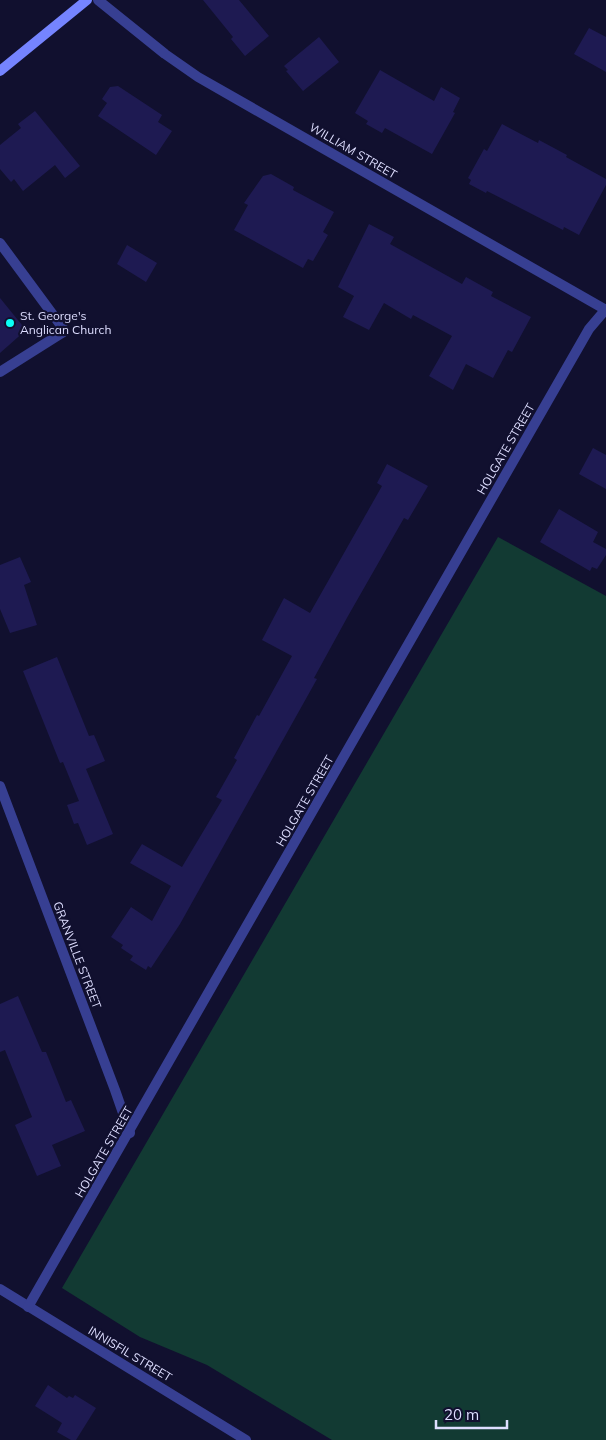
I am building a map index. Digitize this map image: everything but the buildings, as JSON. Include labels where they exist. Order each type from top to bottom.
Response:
[{"type":"main road","points":[[0,71],[87,0]]},
{"type":"street","name":"WILLIAM STREET","points":[[98,0],[165,54],[198,77],[606,309]]},
{"type":"street","points":[[0,243],[65,331],[0,372]]},
{"type":"street","name":"HOLGATE STREET","points":[[28,1307],[130,1133],[589,330],[606,309]]},
{"type":"street","name":"GRANVILLE STREET","points":[[0,786],[130,1133]]},
{"type":"street","name":"INNISFIL STREET","points":[[0,1290],[246,1440]]},
{"type":"green space","points":[[498,537],[606,596],[606,1440],[332,1440],[207,1365],[140,1337],[62,1288]]},
{"type":"place","name":"St. George's Anglican Church","points":[[10,323]]}]
